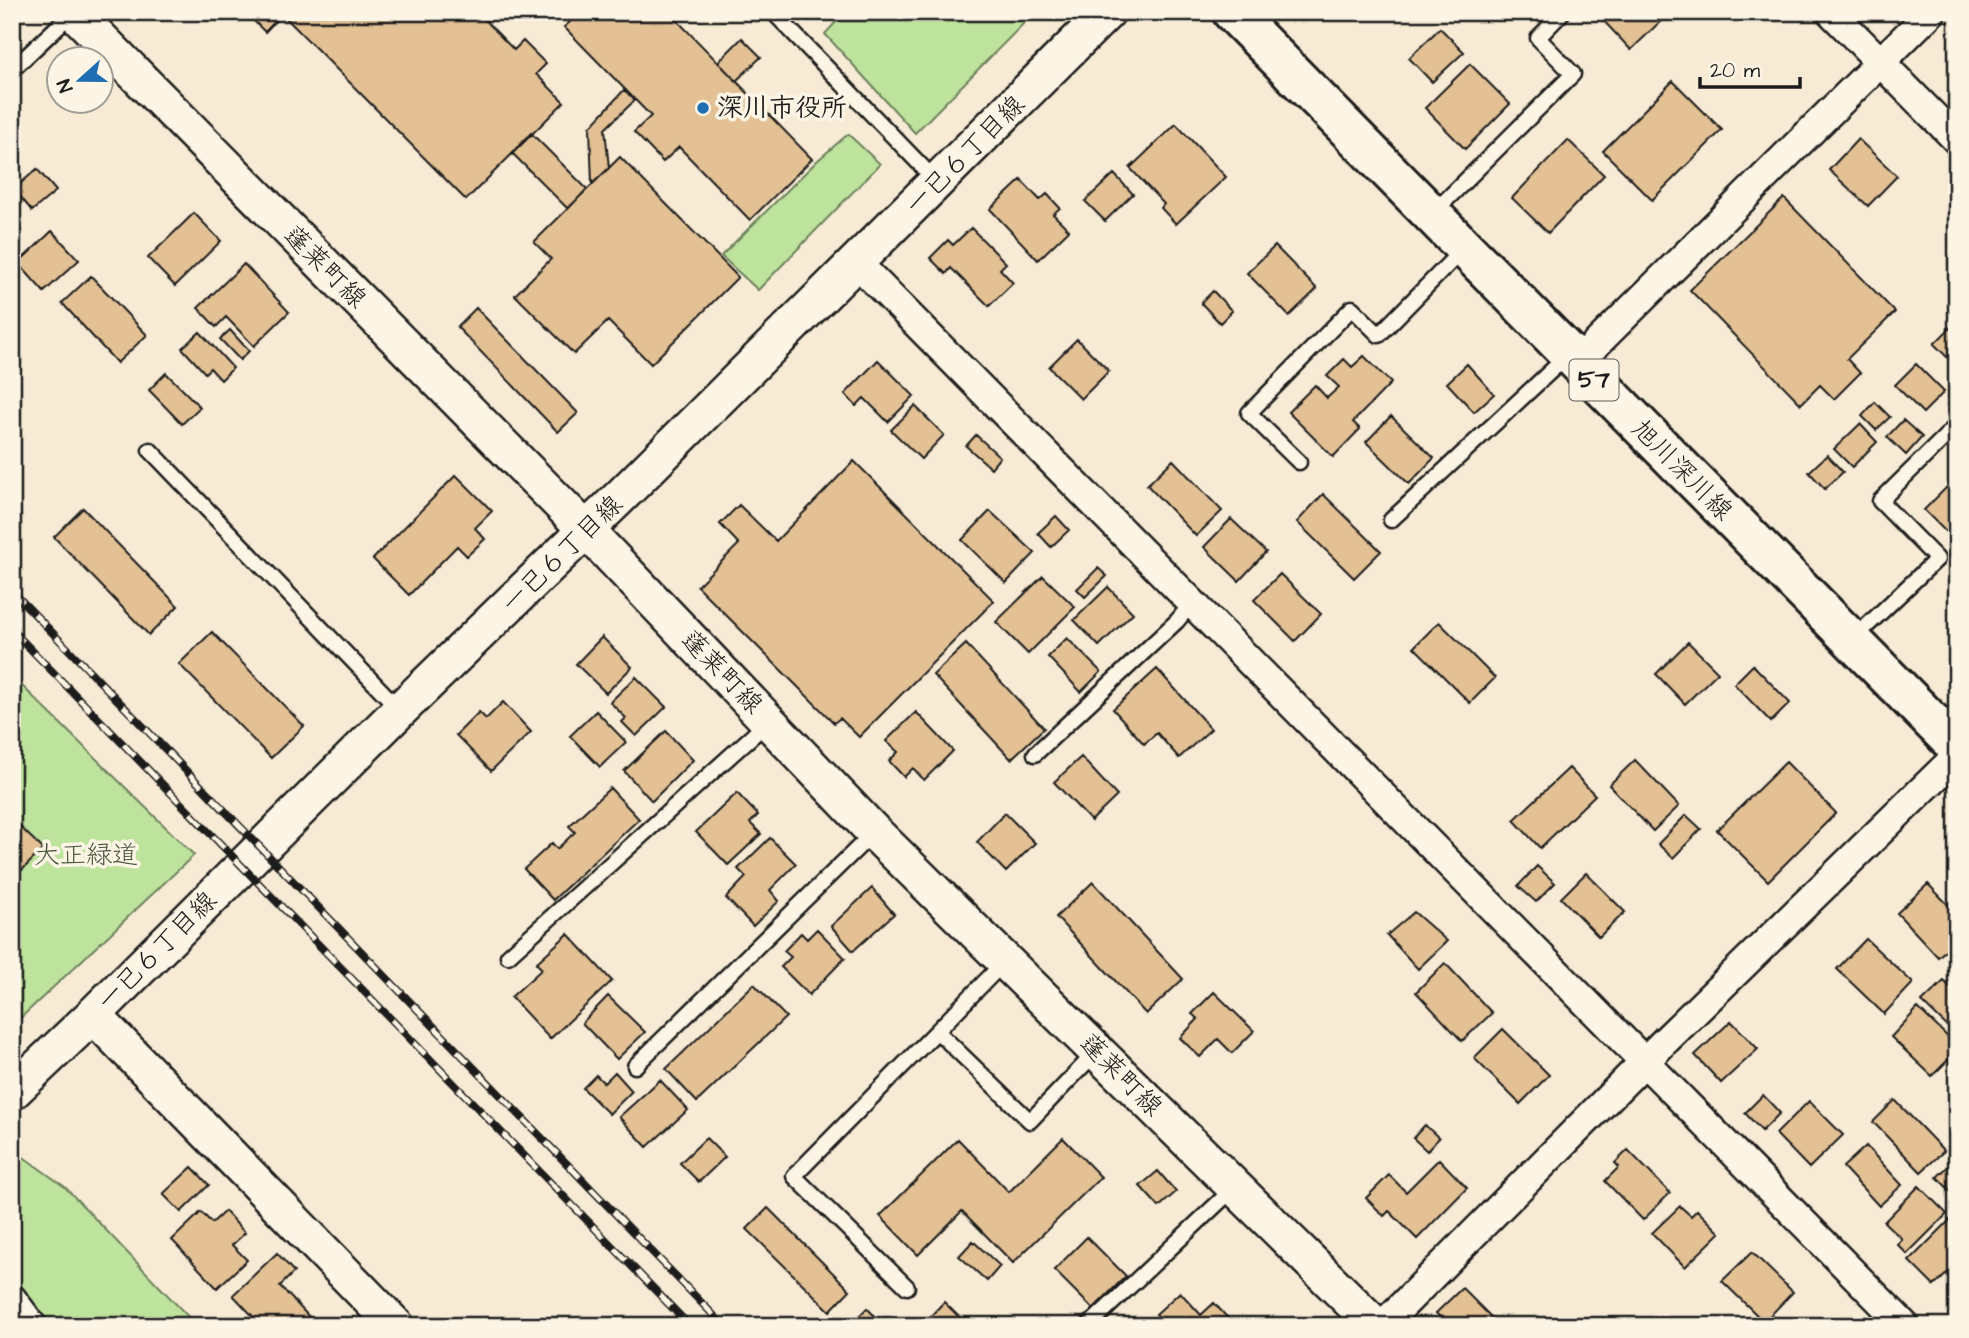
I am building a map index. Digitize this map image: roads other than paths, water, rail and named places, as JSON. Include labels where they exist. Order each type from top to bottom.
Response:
[{"type":"main road","name":"旭川深川線","points":[[1232,12],[1430,216],[1852,641],[1953,738]]},
{"type":"street","name":"蓬莱町線","points":[[73,12],[586,530],[874,832],[1376,1326]]},
{"type":"street","name":"一已６丁目線","points":[[12,1092],[857,263],[1107,12]]},
{"type":"street","points":[[1831,12],[1957,140]]},
{"type":"street","points":[[1573,359],[1931,12]]},
{"type":"street","points":[[857,263],[1905,1326]]},
{"type":"street","points":[[1382,1326],[1645,1062],[1953,738]]},
{"type":"street","points":[[93,1015],[396,1326]]},
{"type":"street","points":[[12,1299],[32,1326]]},
{"type":"lane","points":[[12,70],[73,12]]},
{"type":"lane","points":[[1430,216],[1573,74],[1538,38],[1563,12]]},
{"type":"lane","points":[[782,15],[937,183]]},
{"type":"lane","points":[[1299,462],[1249,413],[1352,308],[1379,335],[1463,249]]},
{"type":"lane","points":[[1391,520],[1573,359]]},
{"type":"lane","points":[[1852,641],[1937,559],[1880,501],[1957,425]]},
{"type":"lane","points":[[149,450],[400,710]]},
{"type":"lane","points":[[1035,754],[1177,621],[1192,603]]},
{"type":"lane","points":[[508,956],[769,721]]},
{"type":"lane","points":[[635,1066],[874,832]]},
{"type":"lane","points":[[907,1287],[794,1176],[1005,961]]},
{"type":"lane","points":[[937,1031],[1030,1121],[1097,1051]]},
{"type":"lane","points":[[1088,1326],[1235,1187]]},
{"type":"railway","points":[[12,591],[724,1326]]},
{"type":"railway","points":[[12,630],[690,1326]]},
{"type":"place","name":"深川市役所","points":[[703,108]]},
{"type":"park label","name":"大正緑道","points":[[86,855]]}]
